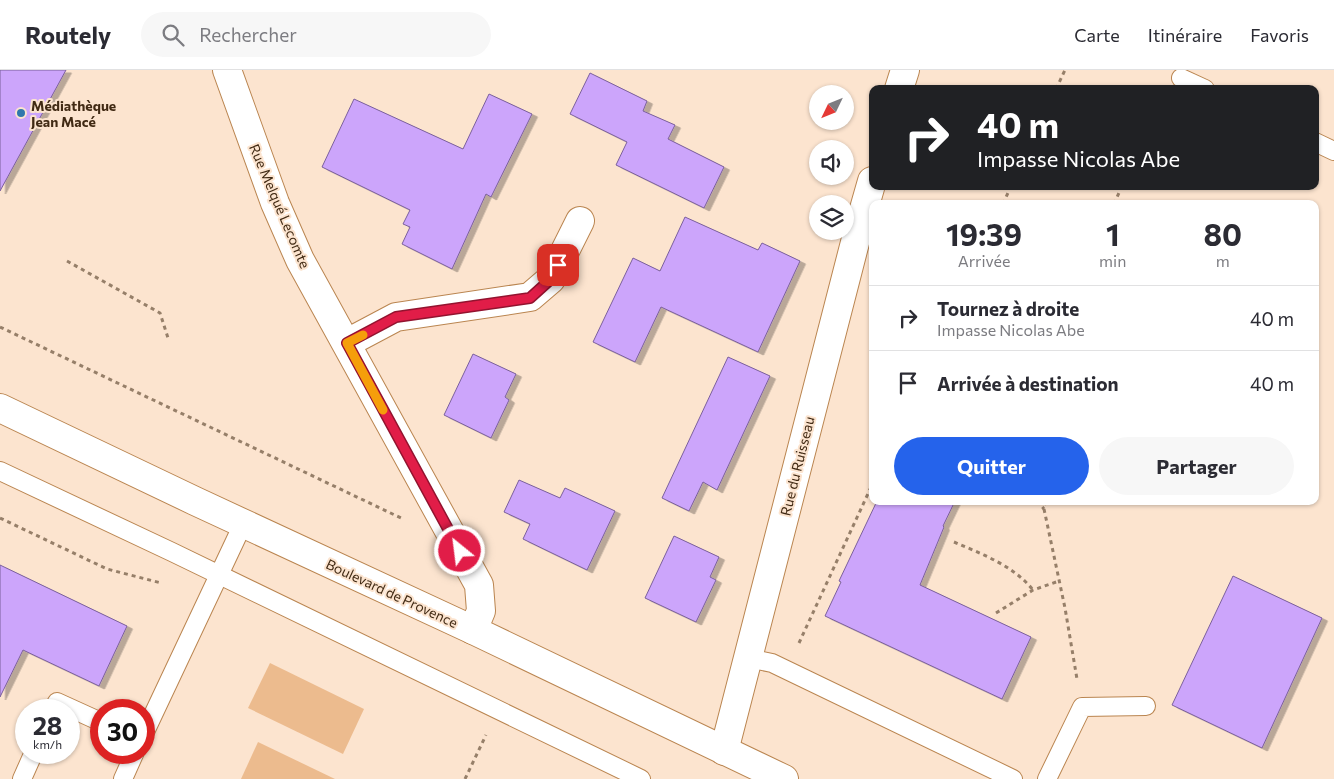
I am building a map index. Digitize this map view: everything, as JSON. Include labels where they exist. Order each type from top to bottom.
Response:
[{"type":"street","name":"Rue Melqué Lecomte","points":[[227,70],[275,203],[297,252],[479,585],[481,611],[473,630]]},
{"type":"street","points":[[901,85],[905,70]]},
{"type":"street","name":"Rue du Ruisseau","points":[[724,751],[869,190]]},
{"type":"street","points":[[347,343],[396,317],[530,298],[551,279],[580,220]]},
{"type":"street","name":"Boulevard de Provence","points":[[0,408],[243,524],[473,630],[784,779]]},
{"type":"lane","points":[[1181,78],[1196,85]]},
{"type":"lane","points":[[1319,144],[1334,151]]},
{"type":"lane","points":[[0,471],[640,779]]},
{"type":"lane","points":[[155,711],[243,524]]},
{"type":"lane","points":[[748,658],[772,663],[1013,779]]},
{"type":"lane","points":[[1047,779],[1082,707],[1146,706]]},
{"type":"lane","points":[[22,779],[29,764]]},
{"type":"lane","points":[[122,779],[129,764]]},
{"type":"path","points":[[1058,85],[1065,70]]},
{"type":"path","points":[[67,261],[160,313],[169,342]]},
{"type":"path","points":[[0,327],[405,520]]},
{"type":"path","points":[[786,670],[869,491]]},
{"type":"path","points":[[1040,505],[1044,509]]},
{"type":"path","points":[[1044,505],[1082,707]]},
{"type":"path","points":[[0,518],[107,569],[158,581],[206,604]]},
{"type":"path","points":[[954,542],[987,557],[1024,579],[1033,590]]},
{"type":"path","points":[[996,613],[1033,590],[1059,581]]},
{"type":"path","points":[[465,779],[486,734],[495,739]]},
{"type":"shaded area","points":[[270,663],[364,709],[343,754],[248,708]]},
{"type":"shaded area","points":[[258,742],[335,779],[241,779]]},
{"type":"building","name":"Médiathèque Jean Macé","points":[[0,70],[66,70],[0,191]]},
{"type":"building","points":[[590,73],[647,101],[643,111],[675,125],[668,139],[724,167],[704,208],[616,165],[627,142],[570,114]]},
{"type":"building","points":[[489,94],[532,114],[491,197],[486,194],[452,269],[402,244],[410,227],[403,224],[410,210],[322,167],[354,99],[463,149]]},
{"type":"building","points":[[685,217],[758,250],[762,243],[800,261],[758,352],[661,307],[635,362],[593,342],[633,258],[660,271]]},
{"type":"building","points":[[473,354],[516,374],[505,397],[509,400],[491,438],[444,415]]},
{"type":"building","points":[[728,357],[770,376],[717,490],[703,482],[689,511],[662,498]]},
{"type":"building","points":[[519,480],[560,498],[565,488],[615,511],[587,570],[523,539],[530,524],[504,512]]},
{"type":"building","points":[[875,505],[953,505],[920,585],[1031,637],[1002,699],[825,616],[841,582],[839,581]]},
{"type":"building","points":[[674,536],[719,557],[710,577],[716,580],[696,622],[645,598]]},
{"type":"building","points":[[0,565],[127,626],[99,686],[23,650],[0,697]]},
{"type":"building","points":[[1233,576],[1322,618],[1262,748],[1172,705]]},
{"type":"slow traffic","points":[[363,335],[347,343],[383,410]]},
{"type":"place","name":"Médiathèque Jean Macé","points":[[21,113]]},
{"type":"route","points":[[460,551],[347,343],[396,317],[530,298],[551,279],[558,265]]}]
